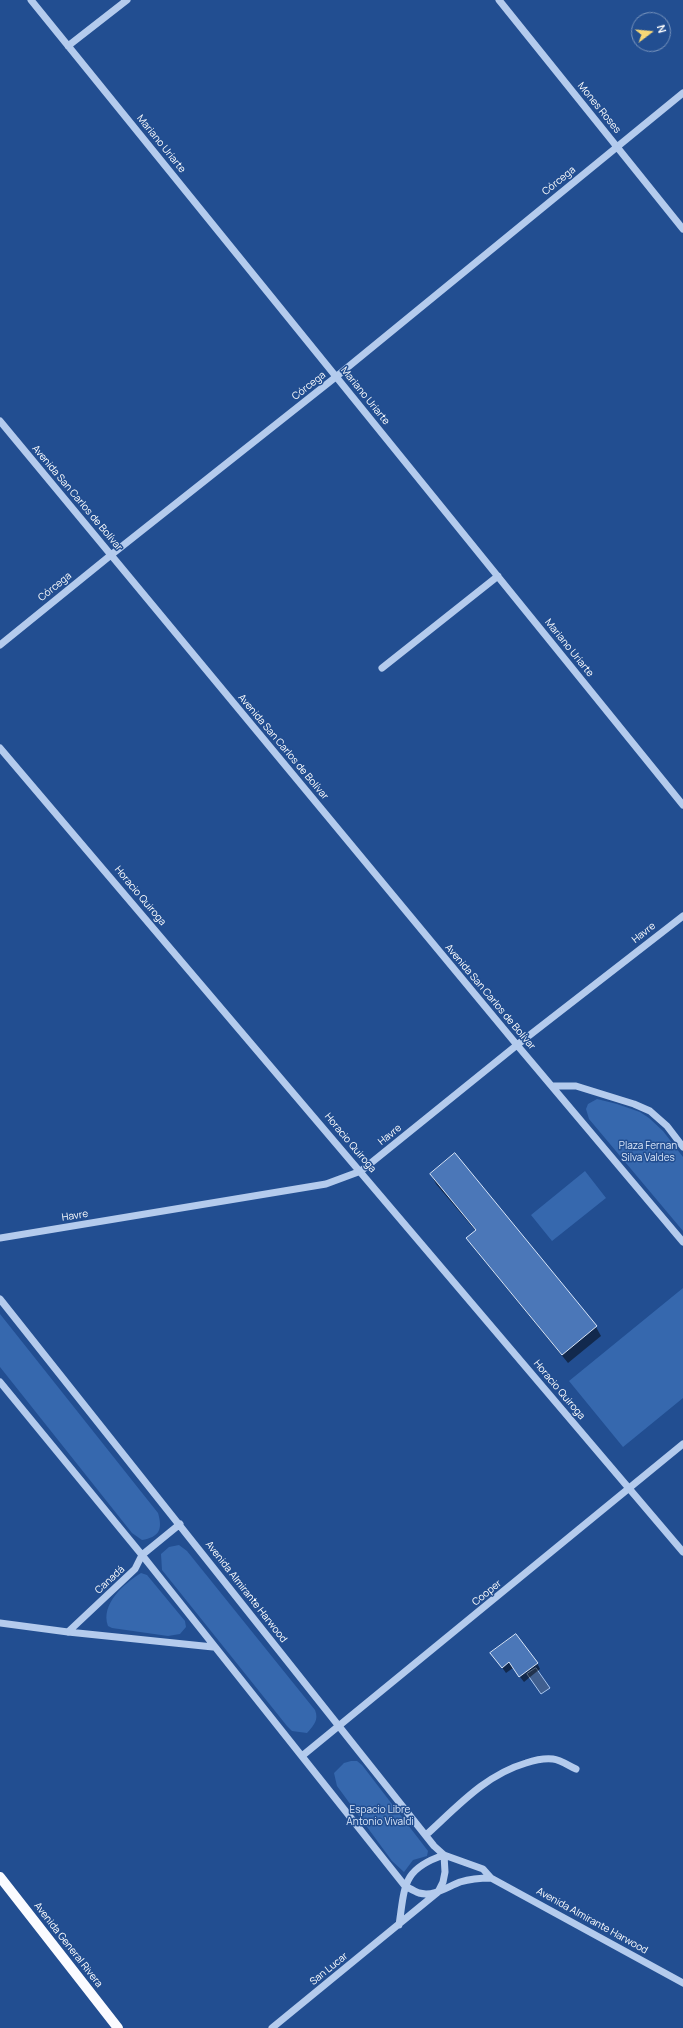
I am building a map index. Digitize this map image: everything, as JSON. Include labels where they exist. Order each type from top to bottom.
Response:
[{"type":"main road","name":"Avenida General Rivera","points":[[0,1877],[118,2028]]},
{"type":"street","name":"Mariano Uriarte","points":[[31,0],[683,805]]},
{"type":"street","points":[[68,46],[127,0]]},
{"type":"street","name":"Mones Roses","points":[[499,0],[683,229]]},
{"type":"street","name":"Córcega","points":[[0,645],[111,554],[337,376],[683,93]]},
{"type":"street","name":"Avenida San Carlos de Bolívar","points":[[0,421],[516,1045],[683,1242]]},
{"type":"street","points":[[382,668],[498,576]]},
{"type":"street","name":"Horacio Quiroga","points":[[0,748],[361,1171],[683,1552]]},
{"type":"street","name":"Havre","points":[[0,1238],[326,1184],[361,1171],[516,1045],[683,916]]},
{"type":"street","points":[[552,1086],[576,1086],[634,1104],[650,1112],[667,1126],[683,1147]]},
{"type":"street","name":"Avenida Almirante Harwood","points":[[0,1299],[426,1835],[444,1855],[483,1870],[491,1878],[683,1983]]},
{"type":"street","points":[[0,1382],[142,1555],[213,1647],[405,1886],[419,1892],[438,1892],[460,1882],[475,1878],[491,1878]]},
{"type":"street","name":"Cooper","points":[[302,1756],[630,1489],[683,1444]]},
{"type":"street","name":"Canadá","points":[[68,1632],[136,1569],[142,1555],[180,1524]]},
{"type":"street","points":[[0,1623],[68,1632],[213,1647]]},
{"type":"street","points":[[426,1835],[474,1791],[491,1778],[513,1767],[537,1760],[554,1759],[576,1768]]},
{"type":"street","points":[[399,1925],[405,1886],[411,1874],[418,1867],[444,1855]]},
{"type":"street","name":"San Lucar","points":[[272,2028],[438,1892],[443,1882],[445,1872],[444,1855]]},
{"type":"green space","name":"Plaza Fernan Silva Valdes","points":[[597,1099],[640,1112],[649,1118],[663,1131],[683,1157],[683,1231],[589,1119],[586,1109],[588,1104]]},
{"type":"green space","points":[[585,1171],[606,1198],[552,1241],[531,1215]]},
{"type":"green space","points":[[683,1288],[683,1398],[623,1447],[569,1381]]},
{"type":"green space","points":[[0,1314],[158,1513],[160,1528],[156,1535],[142,1540],[132,1533],[0,1367]]},
{"type":"green space","points":[[179,1545],[187,1551],[315,1710],[316,1720],[314,1725],[307,1733],[292,1731],[287,1726],[162,1570],[161,1554],[169,1547]]},
{"type":"green space","points":[[141,1573],[147,1575],[185,1621],[186,1627],[180,1634],[168,1636],[112,1628],[108,1626],[106,1618],[111,1602],[121,1588]]},
{"type":"green space","name":"Espacio Libre Antonio Vivaldi","points":[[357,1761],[362,1765],[428,1851],[427,1856],[413,1860],[404,1872],[392,1861],[337,1786],[334,1773],[344,1763]]},
{"type":"shaded area","points":[[536,1668],[550,1688],[541,1694],[527,1674]]},
{"type":"building","points":[[455,1153],[597,1326],[562,1355],[466,1238],[476,1230],[430,1174]]},
{"type":"building","points":[[516,1634],[538,1663],[519,1677],[509,1662],[502,1668],[490,1653]]}]
